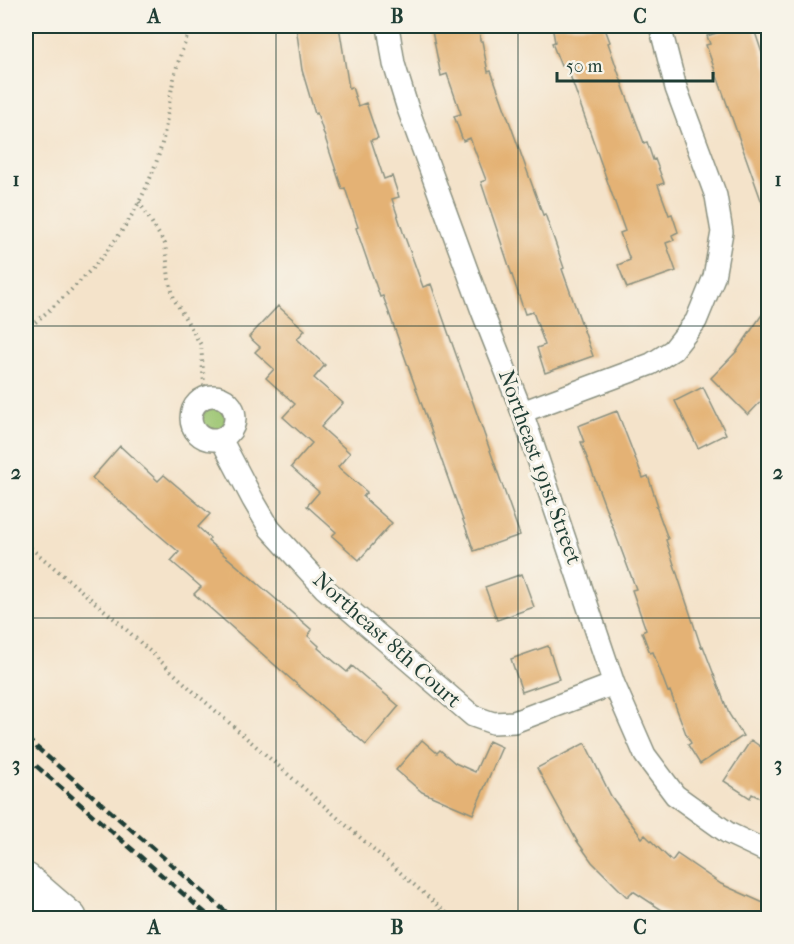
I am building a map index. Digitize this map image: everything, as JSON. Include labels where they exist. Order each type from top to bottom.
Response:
[{"type":"highway","points":[[26,880],[70,918]]},
{"type":"street","name":"Northeast 191st Street","points":[[388,26],[394,64],[407,106],[522,412],[614,684],[645,755],[675,795],[728,833],[768,852]]},
{"type":"street","points":[[522,412],[651,364],[673,350],[696,321],[714,277],[722,232],[716,196],[676,88],[660,26]]},
{"type":"street","points":[[205,397],[220,397],[232,406],[235,414],[233,429],[221,439],[208,440],[196,432],[193,426],[192,412],[205,397]]},
{"type":"street","name":"Northeast 8th Court","points":[[221,439],[270,529],[316,579],[473,716],[494,723],[514,722],[614,684]]},
{"type":"path","points":[[26,330],[94,268],[120,236],[139,202],[159,153],[174,77],[191,26]]},
{"type":"path","points":[[139,202],[165,244],[174,299],[201,345],[205,397]]},
{"type":"path","points":[[26,544],[117,621],[194,692],[452,918]]},
{"type":"green space","points":[[214,407],[219,408],[225,414],[225,424],[219,430],[214,431],[209,430],[203,424],[202,419],[203,414],[209,408]]},
{"type":"building","points":[[296,26],[339,26],[349,88],[352,87],[358,106],[366,103],[378,138],[371,140],[384,179],[392,176],[399,197],[392,199],[403,232],[423,287],[431,284],[520,535],[474,551],[383,296],[380,297],[345,188],[342,189],[317,113],[315,114],[302,70]]},
{"type":"building","points":[[431,26],[479,26],[480,41],[482,41],[488,72],[491,71],[543,215],[545,214],[593,356],[545,373],[537,348],[545,345],[533,312],[525,314],[481,182],[486,180],[470,138],[463,141],[454,116],[461,114],[447,74],[441,76]]},
{"type":"building","points":[[552,26],[604,26],[644,143],[647,142],[664,183],[658,185],[678,232],[672,235],[674,240],[666,243],[676,271],[627,288],[618,265],[630,260],[620,233],[625,231],[566,64],[561,66],[552,43],[555,42]]},
{"type":"building","points":[[739,26],[753,26],[768,71],[768,214],[766,214],[706,45],[710,44],[707,36]]},
{"type":"building","points":[[278,306],[305,330],[297,339],[325,365],[314,378],[343,403],[321,427],[350,453],[338,467],[367,492],[363,497],[392,523],[359,560],[332,536],[336,532],[307,506],[319,492],[291,467],[312,443],[283,417],[295,404],[266,378],[274,369],[255,352],[260,347],[249,337]]},
{"type":"building","points":[[768,306],[768,394],[748,415],[711,378],[737,351]]},
{"type":"building","points":[[703,387],[726,434],[698,448],[675,401]]},
{"type":"building","points":[[617,411],[643,478],[648,476],[701,647],[703,646],[729,714],[743,736],[700,764],[688,745],[691,743],[670,691],[668,692],[653,652],[650,653],[642,632],[646,630],[632,590],[636,589],[581,442],[584,442],[578,426]]},
{"type":"building","points":[[120,446],[158,481],[164,475],[210,514],[198,527],[210,538],[208,541],[312,630],[308,636],[319,646],[318,648],[347,672],[352,666],[399,706],[366,745],[194,594],[201,587],[171,561],[179,552],[92,478]]},
{"type":"building","points":[[522,574],[534,607],[497,620],[485,587]]},
{"type":"building","points":[[548,646],[559,679],[522,692],[511,659]]},
{"type":"building","points":[[422,740],[437,753],[440,750],[455,763],[475,772],[489,741],[502,747],[473,814],[422,792],[396,770]]},
{"type":"building","points":[[751,740],[768,752],[768,802],[752,794],[750,798],[724,781]]},
{"type":"building","points":[[585,743],[611,796],[642,838],[645,835],[672,861],[677,854],[721,884],[768,905],[768,918],[674,918],[633,891],[627,897],[592,862],[577,841],[537,768]]},
{"type":"railway","points":[[26,738],[233,918]]},
{"type":"railway","points":[[26,757],[211,918]]}]
